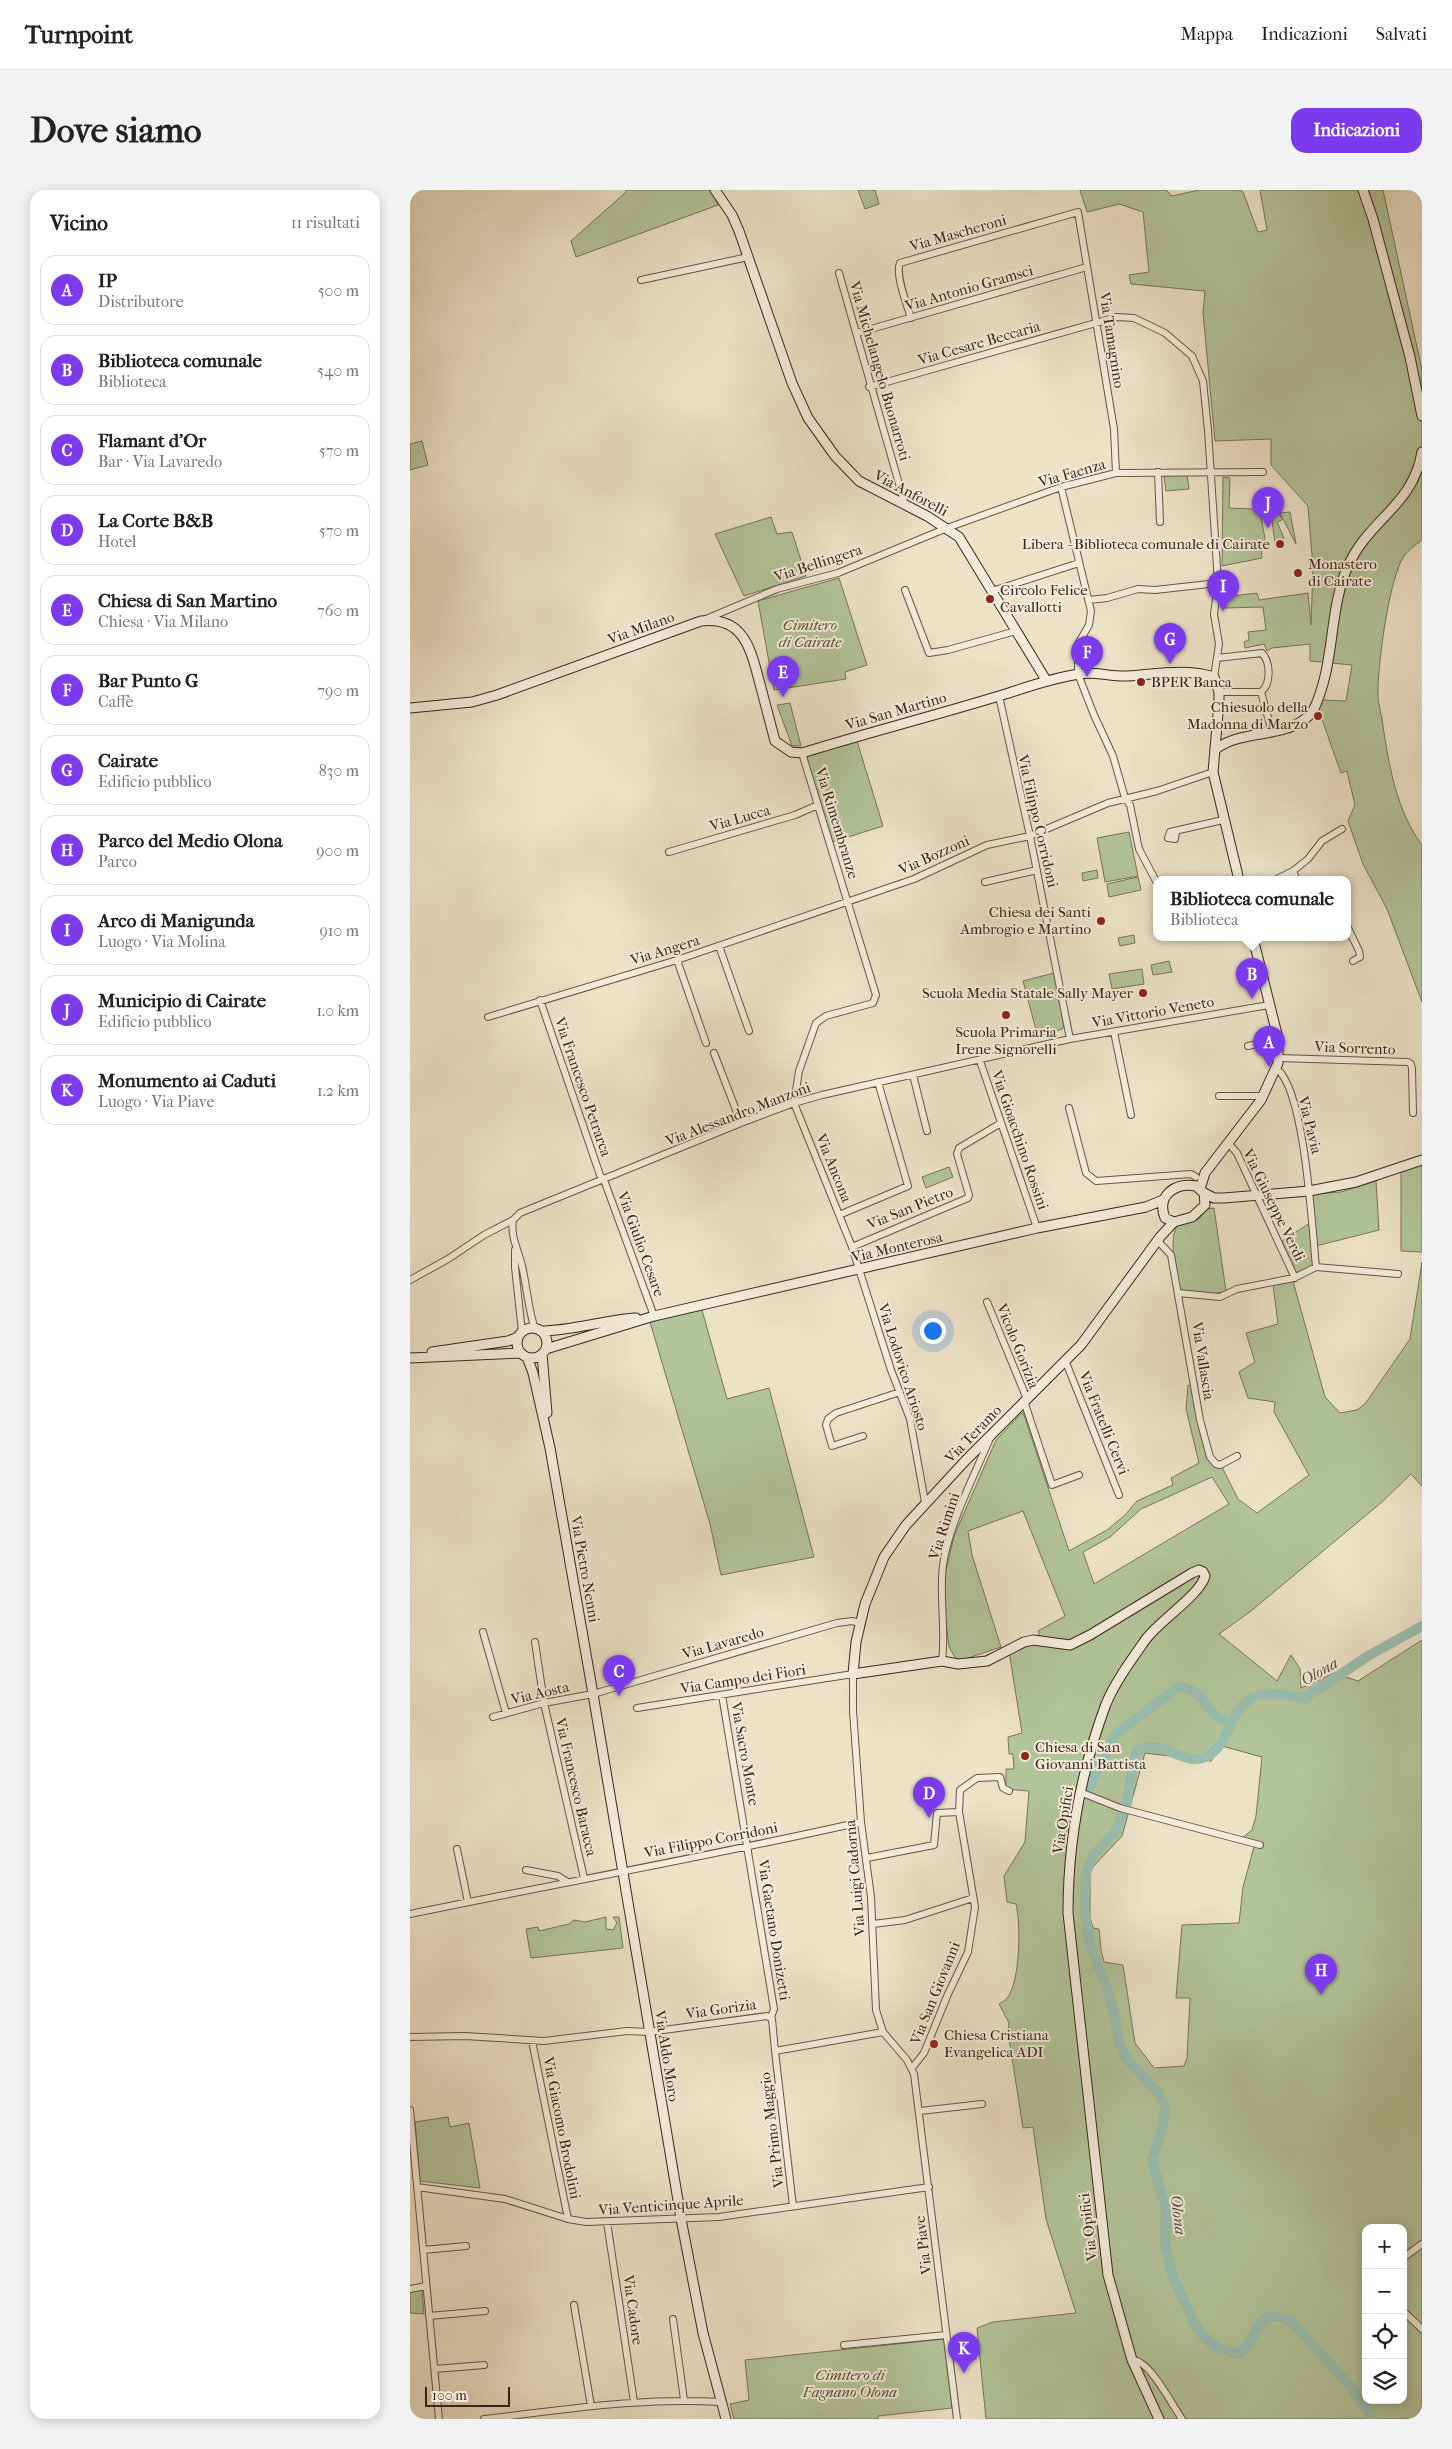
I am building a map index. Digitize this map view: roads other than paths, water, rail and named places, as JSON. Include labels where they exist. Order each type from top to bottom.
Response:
[{"type":"street","name":"Via Anforelli","points":[[715,190],[732,215],[792,383],[808,418],[847,471],[866,486],[947,528],[959,537],[1046,680]]},
{"type":"street","points":[[1363,190],[1373,219],[1410,357],[1422,416]]},
{"type":"street","name":"Via Tamagnino","points":[[1078,212],[1114,429],[1116,473]]},
{"type":"street","name":"Via Mascheroni","points":[[911,318],[899,276],[898,268],[900,264],[1078,212]]},
{"type":"street","points":[[641,280],[748,256]]},
{"type":"street","name":"Via Antonio Gramsci","points":[[857,333],[1087,267]]},
{"type":"street","name":"Via Michelangelo Buonarroti","points":[[839,273],[905,505]]},
{"type":"street","name":"Via Cesare Beccaria","points":[[870,387],[1117,318],[1134,318],[1165,333],[1192,356],[1203,381],[1218,584],[1214,614],[1219,636],[1214,677]]},
{"type":"street","points":[[1216,749],[1230,742],[1294,726],[1303,721],[1313,711],[1326,675],[1342,580],[1365,537],[1412,485],[1419,468],[1422,452]]},
{"type":"street","points":[[1158,472],[1160,522]]},
{"type":"street","name":"Via Faenza","points":[[947,528],[1061,487],[1116,473],[1263,472]]},
{"type":"street","points":[[1061,487],[1089,600],[1089,625],[1078,644],[1078,674],[1113,756],[1125,798],[1130,805],[1133,815],[1139,849],[1153,876]]},
{"type":"street","name":"Via Bellingera","points":[[701,621],[777,589],[838,573],[947,528]]},
{"type":"street","points":[[992,591],[1079,562]]},
{"type":"street","points":[[1089,600],[1107,598],[1138,589],[1155,590],[1218,584]]},
{"type":"street","points":[[905,590],[929,653],[948,650],[1016,631]]},
{"type":"street","points":[[725,611],[721,622],[734,627],[749,645],[775,741],[791,752],[802,753]]},
{"type":"street","name":"Via Milano","points":[[410,708],[472,702],[498,695],[701,621],[721,622]]},
{"type":"street","points":[[1217,658],[1262,654],[1266,660],[1268,680],[1261,692],[1272,732]]},
{"type":"street","name":"Via San Martino","points":[[802,753],[999,696],[1046,680],[1078,674],[1089,672],[1123,676],[1174,672],[1204,674],[1214,677]]},
{"type":"street","points":[[1214,677],[1219,692],[1213,772],[1238,876]]},
{"type":"street","points":[[1219,692],[1261,692]]},
{"type":"street","name":"Via Filippo Corridoni","points":[[999,696],[1030,836],[1070,1038]]},
{"type":"street","points":[[1217,734],[1230,742]]},
{"type":"street","name":"Via Rimembranze","points":[[794,1103],[799,1071],[816,1023],[826,1016],[861,1007],[872,1003],[875,999],[873,984],[802,753]]},
{"type":"street","name":"Via Bozzoni","points":[[848,901],[914,879],[987,845],[1030,836],[1125,798],[1157,791],[1213,772]]},
{"type":"street","name":"Via Lucca","points":[[668,852],[795,815],[818,805]]},
{"type":"street","points":[[1176,831],[1224,820]]},
{"type":"street","points":[[1283,876],[1308,860],[1322,840],[1342,829]]},
{"type":"street","points":[[985,882],[1037,870]]},
{"type":"street","points":[[1293,871],[1295,876]]},
{"type":"street","name":"Via Angera","points":[[488,1017],[677,960],[848,901]]},
{"type":"street","points":[[1351,934],[1360,951],[1360,957],[1353,961]]},
{"type":"street","points":[[1204,1205],[1202,1191],[1205,1173],[1229,1144],[1263,1096],[1277,1068],[1279,1058],[1278,1040],[1254,941]]},
{"type":"street","points":[[719,946],[749,1031]]},
{"type":"street","points":[[677,960],[706,1043]]},
{"type":"street","name":"Via Francesco Petrarca","points":[[540,1000],[600,1174],[604,1180]]},
{"type":"street","name":"Via Vittorio Veneto","points":[[1070,1038],[1269,1005]]},
{"type":"street","points":[[1114,1032],[1131,1115]]},
{"type":"street","name":"Via Alessandro Manzoni","points":[[410,1280],[448,1259],[502,1224],[513,1220],[520,1213],[740,1123],[794,1103],[878,1082],[980,1061],[1070,1038]]},
{"type":"street","points":[[1248,1046],[1278,1040]]},
{"type":"street","points":[[714,1053],[740,1123]]},
{"type":"street","name":"Via Sorrento","points":[[1279,1058],[1408,1062],[1411,1064],[1412,1069],[1413,1113]]},
{"type":"street","name":"Via Gioacchino Rossini","points":[[980,1061],[1037,1228]]},
{"type":"street","name":"Via Pavia","points":[[1277,1068],[1282,1073],[1292,1101],[1307,1164],[1316,1267]]},
{"type":"street","points":[[913,1075],[927,1131]]},
{"type":"street","points":[[839,1215],[908,1186],[878,1082]]},
{"type":"street","points":[[1219,1096],[1263,1096]]},
{"type":"street","name":"Via Ancona","points":[[794,1103],[852,1247],[858,1271]]},
{"type":"street","points":[[1069,1108],[1086,1173],[1096,1181],[1191,1174],[1193,1181],[1202,1191],[1214,1198],[1254,1197],[1309,1191],[1356,1182],[1422,1160]]},
{"type":"street","name":"Via San Pietro","points":[[852,1247],[968,1198],[969,1195],[957,1154],[959,1148],[1001,1123]]},
{"type":"street","name":"Via Giuseppe Verdi","points":[[1229,1144],[1237,1153],[1254,1197],[1295,1278]]},
{"type":"street","points":[[1216,1160],[1193,1181],[1177,1188],[1163,1209],[1174,1222],[1192,1217],[1204,1205],[1241,1201],[1254,1197]]},
{"type":"street","name":"Via Giulio Cesare","points":[[604,1180],[654,1316]]},
{"type":"street","name":"Via Monterosa","points":[[544,1352],[654,1316],[858,1271],[1037,1228],[1146,1207],[1163,1209]]},
{"type":"street","name":"Via Teramo","points":[[1159,1239],[1163,1209]]},
{"type":"street","points":[[513,1220],[520,1334],[518,1348],[523,1355]]},
{"type":"street","name":"Via Teramo","points":[[853,1674],[860,1623],[873,1584],[884,1557],[906,1525],[925,1502],[992,1433],[1081,1345],[1159,1239],[1174,1222]]},
{"type":"street","name":"Via Vallascia","points":[[1159,1239],[1170,1251],[1200,1420],[1210,1457],[1216,1464],[1220,1465],[1237,1456]]},
{"type":"street","points":[[410,1357],[523,1355],[532,1358],[544,1352],[547,1342],[538,1330],[522,1265],[515,1246]]},
{"type":"street","points":[[1178,1293],[1214,1298],[1237,1289],[1295,1278],[1316,1267],[1398,1274]]},
{"type":"street","name":"Via Lodovico Ariosto","points":[[858,1271],[910,1419],[925,1502]]},
{"type":"street","name":"Vicolo Gorizia","points":[[987,1302],[1026,1400],[1052,1485],[1079,1475]]},
{"type":"street","name":"Via Monterosa","points":[[538,1330],[555,1331],[598,1322],[654,1316]]},
{"type":"street","points":[[410,1357],[508,1341],[520,1334],[538,1330]]},
{"type":"street","name":"Via Pietro Nenni","points":[[544,1352],[550,1448]]},
{"type":"street","name":"Via Pietro Nenni","points":[[523,1355],[533,1373],[550,1448],[593,1694]]},
{"type":"street","name":"Via Fratelli Cervi","points":[[1066,1360],[1119,1495]]},
{"type":"street","points":[[863,1436],[832,1446],[826,1425],[828,1420],[836,1413],[900,1392]]},
{"type":"street","name":"Via Rimini","points":[[942,1661],[941,1595],[943,1563],[950,1538],[992,1433]]},
{"type":"street","name":"Via Opifici","points":[[853,1674],[942,1661],[958,1664],[987,1661],[1024,1642],[1033,1640],[1062,1645],[1078,1642],[1192,1573],[1199,1570],[1204,1572],[1204,1582],[1147,1638],[1110,1696],[1087,1764],[1080,1792],[1071,1852],[1068,1913],[1107,2266],[1132,2360],[1159,2419]]},
{"type":"street","name":"Via Lavaredo","points":[[593,1694],[837,1623],[852,1621],[860,1623]]},
{"type":"street","points":[[482,1632],[506,1713]]},
{"type":"street","name":"Via Francesco Baracca","points":[[534,1642],[544,1703],[584,1878]]},
{"type":"street","name":"Via Campo dei Fiori","points":[[637,1708],[853,1674]]},
{"type":"street","name":"Via Luigi Cadorna","points":[[853,1674],[853,1711],[861,1822],[867,1858],[872,1924],[874,1994],[879,2022],[883,2032],[912,2068]]},
{"type":"street","name":"Via Aosta","points":[[493,1717],[544,1703],[593,1694]]},
{"type":"street","name":"Via Aldo Moro","points":[[593,1694],[680,2218],[701,2323],[726,2419]]},
{"type":"street","name":"Via Sacro Monte","points":[[722,1695],[748,1847]]},
{"type":"street","name":"Via San Giovanni","points":[[912,2068],[924,2054],[948,1994],[968,1952],[975,1907],[959,1812],[960,1790],[977,1778],[1000,1777],[1003,1788],[1009,1790]]},
{"type":"street","points":[[1080,1792],[1120,1808],[1260,1845]]},
{"type":"street","points":[[867,1858],[934,1845],[937,1813],[959,1812]]},
{"type":"street","name":"Via Filippo Corridoni","points":[[410,1914],[566,1881],[748,1847],[861,1822]]},
{"type":"street","name":"Via Gaetano Donizetti","points":[[748,1847],[774,2009],[771,2016]]},
{"type":"street","points":[[457,1849],[468,1902]]},
{"type":"street","name":"Via Filippo Corridoni","points":[[526,1870],[558,1876],[566,1881]]},
{"type":"street","points":[[872,1924],[905,1920],[972,1898]]},
{"type":"street","name":"Via Gorizia","points":[[410,2037],[466,2036],[532,2041],[627,2031],[649,2032],[771,2016],[775,2051]]},
{"type":"street","points":[[775,2051],[883,2032]]},
{"type":"street","name":"Via Giacomo Brodolini","points":[[532,2041],[568,2219]]},
{"type":"street","name":"Via Primo Maggio","points":[[775,2051],[793,2206]]},
{"type":"street","name":"Via Piave","points":[[912,2068],[920,2111],[957,2419]]},
{"type":"street","points":[[920,2111],[982,2104]]},
{"type":"street","points":[[410,2110],[439,2419]]},
{"type":"street","name":"Via Venticinque Aprile","points":[[417,2187],[505,2199],[568,2219],[586,2222],[735,2215],[929,2187]]},
{"type":"street","name":"Via Cadore","points":[[607,2222],[634,2402]]},
{"type":"street","points":[[1407,2255],[1422,2244]]},
{"type":"street","points":[[423,2250],[466,2246]]},
{"type":"street","points":[[410,2289],[426,2286]]},
{"type":"street","points":[[574,2304],[591,2406]]},
{"type":"street","points":[[429,2316],[485,2311]]},
{"type":"street","points":[[1406,2314],[1422,2329]]},
{"type":"street","points":[[673,2319],[684,2400]]},
{"type":"street","points":[[844,2345],[946,2335]]},
{"type":"street","points":[[1132,2360],[1137,2360],[1147,2366],[1182,2419]]},
{"type":"street","points":[[435,2370],[484,2365]]},
{"type":"street","points":[[484,2419],[634,2402],[684,2400],[721,2402]]},
{"type":"waterway","name":"Olona","points":[[1373,2419],[1351,2387],[1292,2322],[1279,2317],[1270,2317],[1264,2320],[1259,2325],[1246,2348],[1238,2354],[1219,2348],[1206,2339],[1195,2325],[1173,2277],[1165,2244],[1166,2209],[1152,2161],[1163,2124],[1165,2107],[1159,2094],[1125,2057],[1119,2041],[1111,2000],[1092,1949],[1087,1926],[1084,1908],[1086,1873],[1093,1856],[1116,1831],[1127,1802],[1133,1761],[1137,1750],[1157,1747],[1189,1758],[1206,1757],[1215,1751],[1221,1743],[1238,1711],[1245,1703],[1255,1697],[1267,1694],[1305,1698],[1368,1656],[1422,1626]]},
{"type":"waterway","name":"Olona","points":[[1088,1792],[1099,1765],[1116,1734],[1178,1687],[1193,1691],[1213,1713],[1220,1719],[1230,1723]]},
{"type":"place","name":"Municipio di Cairate","points":[[1268,528]]},
{"type":"place","name":"Libera - Biblioteca comunale di Cairate","points":[[1280,544]]},
{"type":"place","name":"Monastero di Cairate","points":[[1298,573]]},
{"type":"place","name":"Circolo Felice Cavallotti","points":[[990,599]]},
{"type":"place","name":"Arco di Manigunda","points":[[1223,611]]},
{"type":"place","name":"Cairate","points":[[1170,664]]},
{"type":"place","name":"Bar Punto G","points":[[1087,677]]},
{"type":"place","name":"BPER Banca","points":[[1141,682]]},
{"type":"place","name":"Chiesa di San Martino","points":[[783,697]]},
{"type":"place","name":"Chiesuolo della Madonna di Marzo","points":[[1318,716]]},
{"type":"place","name":"Chiesa dei Santi Ambrogio e Martino","points":[[1101,921]]},
{"type":"place","name":"Scuola Media Statale Sally Mayer","points":[[1143,993]]},
{"type":"place","name":"Biblioteca comunale","points":[[1252,999]]},
{"type":"place","name":"Scuola Primaria Irene Signorelli","points":[[1006,1015]]},
{"type":"place","name":"IP","points":[[1269,1067]]},
{"type":"place","name":"Flamant d'Or","points":[[619,1696]]},
{"type":"place","name":"Chiesa di San Giovanni Battista","points":[[1025,1756]]},
{"type":"place","name":"La Corte B&B","points":[[929,1818]]},
{"type":"place","name":"Parco del Medio Olona","points":[[1321,1995]]},
{"type":"place","name":"Chiesa Cristiana Evangelica ADI","points":[[934,2044]]},
{"type":"place","name":"Monumento ai Caduti","points":[[964,2373]]},
{"type":"park label","name":"Cimitero di Cairate","points":[[810,634]]},
{"type":"park label","name":"Cimitero di Fagnano Olona","points":[[850,2384]]}]
